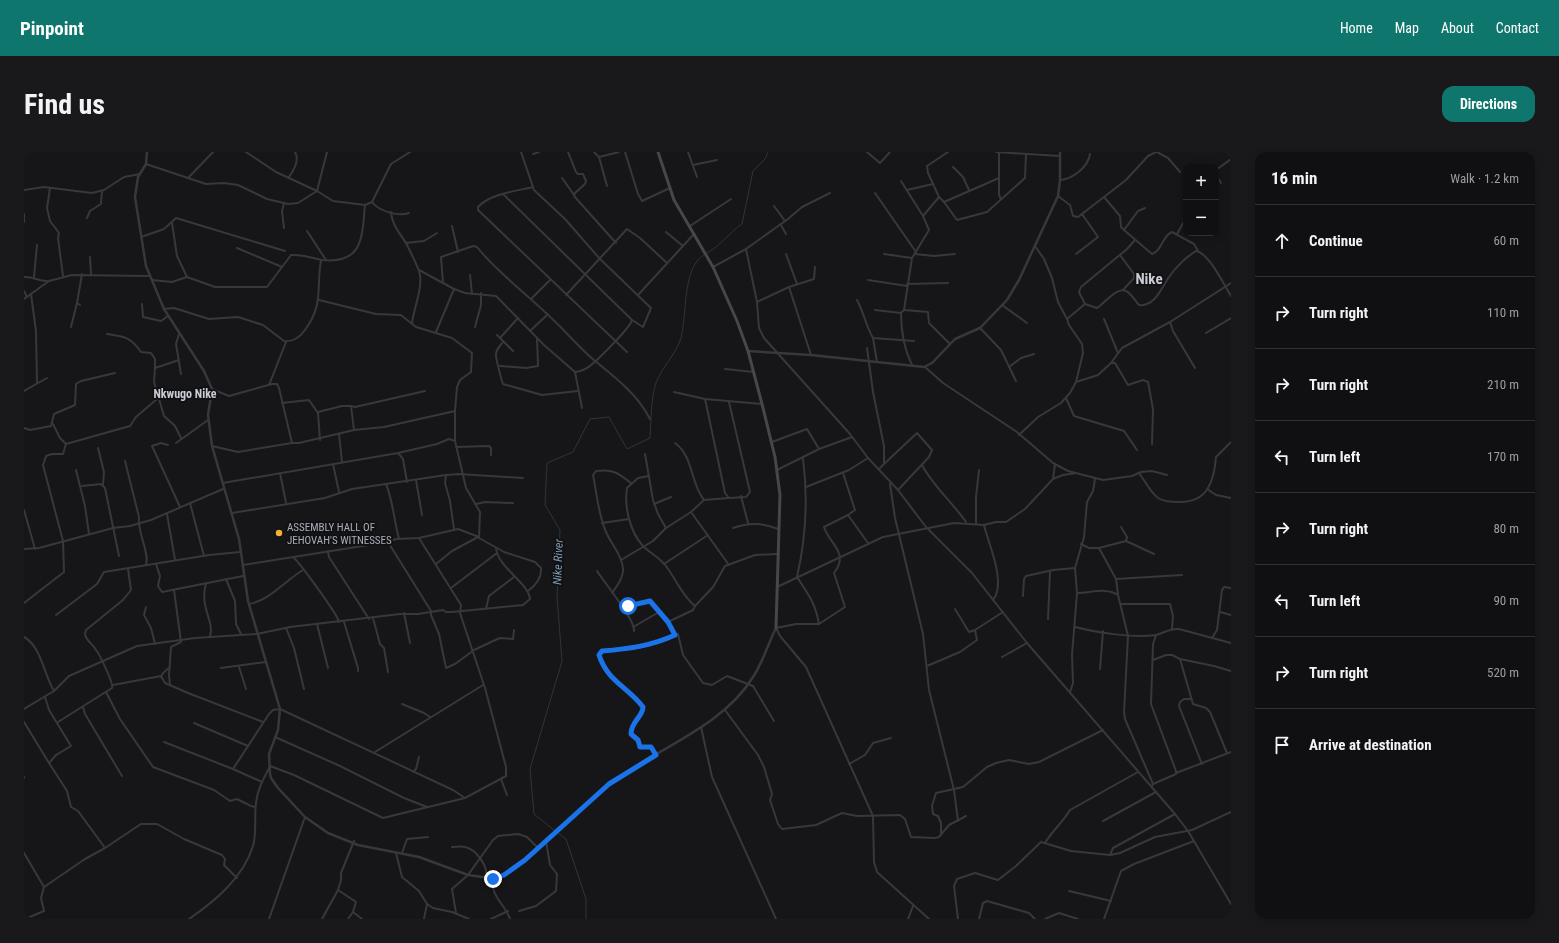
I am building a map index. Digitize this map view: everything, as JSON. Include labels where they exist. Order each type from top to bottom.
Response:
[{"type":"main road","points":[[658,152],[670,188],[689,227],[713,267],[737,322],[754,372],[772,442],[780,495],[777,554],[776,628]]},
{"type":"street","points":[[147,152],[146,164],[136,185],[135,197],[146,266],[164,309],[204,371],[212,389],[208,420],[212,446],[223,489],[232,513],[249,604],[280,709],[275,737],[269,754],[270,774],[278,788],[305,818],[323,830],[353,842],[419,858],[468,875],[497,879],[517,866],[609,784],[701,727],[724,709],[754,677],[776,628]]},
{"type":"street","points":[[189,178],[213,152]]},
{"type":"street","points":[[246,152],[276,172],[309,188],[317,190],[335,201],[365,205],[372,202],[391,164],[410,152]]},
{"type":"street","points":[[289,177],[295,168],[297,155],[295,152]]},
{"type":"street","points":[[146,164],[209,185],[234,184],[267,199],[284,203],[298,202],[317,190],[327,152]]},
{"type":"street","points":[[503,194],[632,320],[643,327],[652,310],[600,259],[581,235],[533,187],[529,171],[521,152]]},
{"type":"street","points":[[534,154],[539,152]]},
{"type":"street","points":[[568,152],[576,172],[578,174],[583,174],[586,181],[574,196]]},
{"type":"street","points":[[594,152],[599,157],[607,186]]},
{"type":"street","points":[[599,157],[619,152]]},
{"type":"street","points":[[625,152],[638,194],[642,201],[670,188]]},
{"type":"street","points":[[688,152],[697,176]]},
{"type":"street","points":[[867,152],[880,163],[890,152]]},
{"type":"street","points":[[948,152],[927,166],[939,197],[957,220],[960,221],[987,212],[1025,178],[1026,154]]},
{"type":"street","points":[[1001,200],[998,152],[1060,156]]},
{"type":"street","points":[[924,367],[932,363],[955,339],[980,328],[1013,292],[1058,196],[1060,180],[1060,152]]},
{"type":"street","points":[[1058,196],[1070,205],[1074,217],[1082,214],[1126,180],[1148,156],[1157,152],[1168,158],[1180,172]]},
{"type":"street","points":[[1060,180],[1067,180],[1083,168],[1090,154]]},
{"type":"street","points":[[1219,168],[1231,159]]},
{"type":"street","points":[[693,165],[716,160]]},
{"type":"street","points":[[953,167],[963,177],[970,190]]},
{"type":"street","points":[[24,190],[50,188],[84,193],[102,190],[124,177],[140,174]]},
{"type":"street","points":[[562,178],[574,196],[616,243]]},
{"type":"street","points":[[944,202],[999,178]]},
{"type":"street","points":[[901,181],[923,216],[929,230],[912,258],[904,310],[901,313]]},
{"type":"street","points":[[907,190],[933,184]]},
{"type":"street","points":[[533,187],[503,194],[481,204],[478,207],[478,210],[614,342],[627,352]]},
{"type":"street","points":[[50,188],[47,208],[50,221],[59,233],[58,238],[63,276]]},
{"type":"street","points":[[87,218],[90,211],[101,204],[102,190]]},
{"type":"street","points":[[713,267],[746,249],[802,207],[830,193]]},
{"type":"street","points":[[875,193],[915,253],[934,256],[955,254]]},
{"type":"street","points":[[923,216],[939,197]]},
{"type":"street","points":[[1104,197],[1120,216],[1121,227],[1152,254],[1157,251],[1169,233],[1177,234],[1194,244],[1198,251],[1208,259],[1231,296]]},
{"type":"street","points":[[689,227],[731,199]]},
{"type":"street","points":[[372,202],[375,206],[391,212],[403,215],[409,213]]},
{"type":"street","points":[[284,203],[282,211],[284,228]]},
{"type":"street","points":[[152,280],[172,282],[187,276],[215,286],[267,287],[291,255],[321,260],[348,258],[355,252],[362,230],[365,205]]},
{"type":"street","points":[[774,206],[785,221]]},
{"type":"street","points":[[1124,230],[1138,211],[1145,208]]},
{"type":"street","points":[[391,212],[394,225],[406,243],[419,270],[420,283],[413,310],[412,323]]},
{"type":"street","points":[[24,214],[24,222]]},
{"type":"street","points":[[1076,254],[1098,237],[1082,214]]},
{"type":"street","points":[[141,237],[164,228],[176,218],[285,251]]},
{"type":"street","points":[[172,222],[177,256],[187,276]]},
{"type":"street","points":[[1177,234],[1183,223]]},
{"type":"street","points":[[780,224],[786,234]]},
{"type":"street","points":[[452,226],[458,252]]},
{"type":"street","points":[[566,295],[628,229],[667,263]]},
{"type":"street","points":[[307,231],[326,260]]},
{"type":"street","points":[[666,232],[684,246]]},
{"type":"street","points":[[406,243],[424,241],[437,233]]},
{"type":"street","points":[[637,295],[694,234]]},
{"type":"street","points":[[1120,255],[1134,274],[1134,278],[1123,290],[1118,291],[1096,308],[1085,304],[1080,292],[1081,287],[1120,255],[1135,240]]},
{"type":"street","points":[[34,277],[37,246]]},
{"type":"street","points":[[443,283],[442,256],[473,246],[477,247],[595,361],[631,392],[646,409],[650,420]]},
{"type":"street","points":[[1019,435],[1038,417],[1066,398],[1076,382],[1083,348],[1069,325],[1067,318],[1058,302],[1052,278],[1044,259],[1035,246]]},
{"type":"street","points":[[237,248],[282,267]]},
{"type":"street","points":[[746,249],[757,302],[760,332],[852,437],[868,458],[898,490],[926,527],[972,572],[1027,643],[1138,772],[1152,785]]},
{"type":"street","points":[[1123,290],[1127,291],[1139,305],[1143,306],[1159,295],[1174,271],[1193,253],[1198,251]]},
{"type":"street","points":[[786,254],[797,284]]},
{"type":"street","points":[[884,254],[912,258]]},
{"type":"street","points":[[90,257],[91,275]]},
{"type":"street","points":[[269,385],[286,342],[295,339],[303,333],[315,315],[319,300],[318,280],[321,260]]},
{"type":"street","points":[[757,302],[788,286],[814,279],[815,267]]},
{"type":"street","points":[[419,270],[454,289],[472,294],[481,293],[496,296],[530,332],[575,372],[582,408]]},
{"type":"street","points":[[24,299],[49,281],[63,276],[82,274],[149,276]]},
{"type":"street","points":[[71,327],[78,304],[82,274]]},
{"type":"street","points":[[470,275],[472,294]]},
{"type":"street","points":[[24,276],[34,277],[42,281],[49,281]]},
{"type":"street","points":[[531,299],[550,280]]},
{"type":"street","points":[[868,280],[907,285],[948,282]]},
{"type":"street","points":[[1076,382],[1098,375],[1111,363],[1118,353],[1128,345],[1170,322],[1231,284]]},
{"type":"street","points":[[788,286],[811,355]]},
{"type":"street","points":[[436,332],[454,289]]},
{"type":"street","points":[[24,291],[27,297]]},
{"type":"street","points":[[475,327],[481,305],[481,293]]},
{"type":"street","points":[[31,294],[36,331],[37,383]]},
{"type":"street","points":[[319,300],[376,314],[401,315],[416,327],[450,337],[467,348],[473,358],[472,372],[460,380],[457,387],[455,441],[466,488],[480,512],[478,537]]},
{"type":"street","points":[[857,300],[865,316],[867,327],[873,338],[877,363]]},
{"type":"street","points":[[142,304],[144,317],[160,321],[168,316]]},
{"type":"street","points":[[1067,318],[1085,304]]},
{"type":"street","points":[[1002,305],[1027,323]]},
{"type":"street","points":[[164,309],[174,308],[210,319],[238,317],[262,325],[286,342]]},
{"type":"street","points":[[875,310],[901,313]]},
{"type":"street","points":[[904,310],[928,312],[930,324],[950,344]]},
{"type":"street","points":[[901,313],[904,341],[912,365]]},
{"type":"street","points":[[530,332],[548,314]]},
{"type":"street","points":[[500,338],[518,318]]},
{"type":"street","points":[[1104,318],[1118,353]]},
{"type":"street","points":[[1206,333],[1231,318]]},
{"type":"street","points":[[575,372],[587,368],[595,361],[630,325],[632,320]]},
{"type":"street","points":[[1170,322],[1195,368]]},
{"type":"street","points":[[980,328],[1001,350],[1016,381]]},
{"type":"street","points":[[107,334],[117,334],[131,340],[141,352],[151,353],[155,359],[154,382],[157,399],[164,418],[175,426],[181,438]]},
{"type":"street","points":[[179,334],[176,344],[181,374]]},
{"type":"street","points":[[497,335],[513,351]]},
{"type":"street","points":[[500,366],[526,368],[538,366],[537,338]]},
{"type":"street","points":[[873,338],[894,341],[914,341]]},
{"type":"street","points":[[503,342],[497,350],[496,356],[500,366],[502,382],[511,387],[542,395],[578,391]]},
{"type":"street","points":[[867,348],[873,392],[884,446],[884,464]]},
{"type":"street","points":[[748,352],[811,355],[924,367],[943,383],[1019,435],[1055,464],[1068,471],[1096,479],[1112,480],[1138,473],[1152,472],[1167,475]]},
{"type":"street","points":[[1009,367],[1021,358],[1034,354]]},
{"type":"street","points":[[155,368],[179,360]]},
{"type":"street","points":[[1111,363],[1116,363],[1128,385],[1143,380],[1148,382],[1153,409],[1152,444]]},
{"type":"street","points":[[725,369],[754,372]]},
{"type":"street","points":[[66,444],[60,438],[52,424],[54,414],[75,404],[76,384],[81,381],[115,373]]},
{"type":"street","points":[[24,390],[47,378]]},
{"type":"street","points":[[212,389],[229,396],[269,385],[278,385],[292,443]]},
{"type":"street","points":[[318,412],[342,406],[355,407],[425,391]]},
{"type":"street","points":[[674,392],[705,399],[762,404]]},
{"type":"street","points":[[1066,398],[1074,416],[1124,431],[1137,450]]},
{"type":"street","points":[[66,444],[130,426],[136,416],[157,399]]},
{"type":"street","points":[[705,399],[724,488],[729,498]]},
{"type":"street","points":[[282,403],[308,400],[318,412],[320,440]]},
{"type":"street","points":[[621,560],[653,541],[666,528],[691,512],[704,500],[741,496],[746,497],[750,492],[729,402]]},
{"type":"street","points":[[351,406],[355,427],[354,430]]},
{"type":"street","points":[[212,446],[238,452],[320,440],[354,430],[384,427],[455,411]]},
{"type":"street","points":[[176,443],[208,420]]},
{"type":"street","points":[[24,428],[30,430],[52,424]]},
{"type":"street","points":[[772,442],[807,429],[819,449]]},
{"type":"street","points":[[879,469],[917,433],[932,450],[932,453],[898,490]]},
{"type":"street","points":[[339,434],[342,462]]},
{"type":"street","points":[[777,470],[786,464],[803,458],[819,449],[852,437]]},
{"type":"street","points":[[222,483],[398,453],[437,444],[449,439],[455,441]]},
{"type":"street","points":[[1138,473],[1158,498],[1164,501],[1184,502],[1193,500],[1201,496],[1207,489],[1216,472],[1216,457],[1231,442]]},
{"type":"street","points":[[168,445],[161,443],[152,446],[180,507]]},
{"type":"street","points":[[675,443],[687,456],[699,492],[704,500]]},
{"type":"street","points":[[24,603],[64,572],[63,542],[43,465],[46,456],[52,454],[63,454],[66,444]]},
{"type":"street","points":[[456,447],[489,446],[491,448],[491,455]]},
{"type":"street","points":[[98,448],[104,472],[103,485],[119,556]]},
{"type":"street","points":[[398,453],[403,459],[407,482]]},
{"type":"street","points":[[645,454],[654,504],[666,528]]},
{"type":"street","points":[[803,458],[806,487],[804,547],[797,577],[814,602],[819,624]]},
{"type":"street","points":[[806,487],[842,473],[868,458]]},
{"type":"street","points":[[125,461],[139,517],[138,524],[147,560],[146,564]]},
{"type":"street","points":[[333,464],[339,492]]},
{"type":"street","points":[[1053,480],[1055,464]]},
{"type":"street","points":[[922,465],[927,475],[955,506],[967,523]]},
{"type":"street","points":[[76,470],[85,506],[89,534]]},
{"type":"street","points":[[976,523],[976,496],[979,470]]},
{"type":"street","points":[[612,593],[622,575],[623,567],[621,560],[602,523],[594,473],[604,471],[620,473],[631,483]]},
{"type":"street","points":[[280,473],[286,503]]},
{"type":"street","points":[[776,628],[796,624],[819,624],[845,607],[834,573],[840,563],[839,558],[835,544],[824,527],[855,510],[842,473]]},
{"type":"street","points":[[776,588],[868,543],[899,534],[926,527],[954,523],[976,523],[984,525],[1009,521],[1025,509],[1053,480],[1063,475],[1076,473]]},
{"type":"street","points":[[446,475],[445,483],[450,501],[454,529]]},
{"type":"street","points":[[232,513],[286,503],[325,498],[339,492],[446,475],[523,478]]},
{"type":"street","points":[[650,476],[638,478],[627,488],[626,495],[629,519],[640,542],[664,564],[689,601],[695,606]]},
{"type":"street","points":[[1070,692],[1073,683],[1072,655],[1077,592],[1075,568],[1085,529],[1087,502],[1093,491],[1096,479]]},
{"type":"street","points":[[416,480],[422,515]]},
{"type":"street","points":[[890,482],[899,534],[923,634],[930,690],[954,790],[958,821]]},
{"type":"street","points":[[386,484],[391,497],[393,516],[399,539]]},
{"type":"street","points":[[82,486],[103,485]]},
{"type":"street","points":[[24,549],[35,549],[113,528],[138,524],[166,514],[223,489]]},
{"type":"street","points":[[1207,489],[1216,495],[1231,498]]},
{"type":"street","points":[[741,496],[748,523]]},
{"type":"street","points":[[654,504],[671,497]]},
{"type":"street","points":[[476,504],[485,502],[513,503]]},
{"type":"street","points":[[190,503],[204,556]]},
{"type":"street","points":[[24,510],[35,549]]},
{"type":"street","points":[[691,512],[729,565]]},
{"type":"street","points":[[166,514],[175,560]]},
{"type":"street","points":[[848,515],[868,543]]},
{"type":"street","points":[[602,523],[629,519]]},
{"type":"street","points":[[733,528],[748,523],[760,524],[778,529]]},
{"type":"street","points":[[984,525],[993,553],[997,574],[996,596],[993,600]]},
{"type":"street","points":[[1121,527],[1127,536],[1126,541]]},
{"type":"street","points":[[242,565],[399,539],[419,538],[458,529],[478,537],[505,553],[535,562],[541,568],[541,575],[536,585],[528,592]]},
{"type":"street","points":[[664,564],[708,535]]},
{"type":"street","points":[[436,564],[452,551],[478,537]]},
{"type":"street","points":[[270,766],[294,775],[383,818],[465,798],[506,776],[506,767],[460,611],[461,605],[419,538]]},
{"type":"street","points":[[1081,544],[1089,548],[1099,548],[1126,541],[1154,554]]},
{"type":"street","points":[[388,542],[431,611],[442,646],[446,668],[459,662],[472,651],[500,638],[513,638],[514,630]]},
{"type":"street","points":[[24,709],[54,691],[69,676],[102,660],[137,646],[210,637],[257,634],[286,628],[369,619],[404,613],[418,614],[431,611],[513,608],[523,605],[530,600],[528,592],[514,577],[497,553],[496,548]]},
{"type":"street","points":[[1099,548],[1116,579],[1118,595],[1128,636],[1124,712],[1125,719],[1156,792],[1188,831],[1231,904]]},
{"type":"street","points":[[328,551],[329,557],[369,619]]},
{"type":"street","points":[[56,615],[97,584],[104,572],[128,569],[146,564],[156,564],[175,560],[240,552]]},
{"type":"street","points":[[451,588],[497,553]]},
{"type":"street","points":[[668,622],[693,610],[713,587],[725,566],[755,555],[777,554]]},
{"type":"street","points":[[293,557],[312,579],[320,593],[338,616],[339,622]]},
{"type":"street","points":[[156,564],[160,576],[158,586],[162,592],[243,576]]},
{"type":"street","points":[[1023,596],[1024,577],[1050,571],[1075,568]]},
{"type":"street","points":[[113,685],[96,648],[84,634],[86,630],[123,600],[131,590],[128,569]]},
{"type":"street","points":[[249,604],[255,603],[264,598],[303,570]]},
{"type":"street","points":[[1048,619],[1050,571]]},
{"type":"street","points":[[597,572],[625,608],[635,626],[634,631]]},
{"type":"street","points":[[1116,579],[1182,575]]},
{"type":"street","points":[[486,609],[489,596],[514,577]]},
{"type":"street","points":[[226,579],[235,602],[236,624],[241,634]]},
{"type":"street","points":[[206,584],[203,600],[211,626],[210,637]]},
{"type":"street","points":[[1212,638],[1217,630],[1222,590],[1226,587],[1231,588]]},
{"type":"street","points":[[174,590],[175,606],[181,640]]},
{"type":"street","points":[[1077,592],[1093,593],[1104,590],[1114,592],[1118,595]]},
{"type":"street","points":[[625,608],[650,601],[668,622],[675,635],[679,635],[684,655],[703,683],[712,685],[727,676],[749,683],[753,686],[774,721]]},
{"type":"street","points":[[1121,604],[1170,604],[1173,616],[1172,629]]},
{"type":"street","points":[[146,608],[144,615],[151,628],[155,644]]},
{"type":"street","points":[[955,609],[969,632],[975,630],[1003,612]]},
{"type":"street","points":[[635,626],[659,612]]},
{"type":"street","points":[[1220,612],[1231,615]]},
{"type":"street","points":[[404,613],[410,644]]},
{"type":"street","points":[[372,618],[380,644],[384,648],[388,672]]},
{"type":"street","points":[[344,622],[358,671]]},
{"type":"street","points":[[317,624],[328,668]]},
{"type":"street","points":[[1075,627],[1128,636],[1156,634],[1172,629],[1231,643]]},
{"type":"street","points":[[286,628],[294,648],[304,689]]},
{"type":"street","points":[[776,628],[784,642],[806,667],[872,816],[875,866],[880,876],[925,918],[928,919]]},
{"type":"street","points":[[927,666],[960,652],[977,640],[975,630]]},
{"type":"street","points":[[1100,669],[1103,631]]},
{"type":"street","points":[[1156,634],[1153,644],[1152,711],[1176,774]]},
{"type":"street","points":[[656,755],[651,747],[640,747],[638,740],[631,734],[633,723],[640,715],[643,707],[637,699],[609,677],[599,655],[602,651],[638,648],[657,643],[675,635]]},
{"type":"street","points":[[24,637],[35,647],[46,678],[54,691]]},
{"type":"street","points":[[170,685],[172,647],[181,642],[181,640]]},
{"type":"street","points":[[1002,657],[1027,643]]},
{"type":"street","points":[[1153,660],[1169,654],[1180,659],[1231,671]]},
{"type":"street","points":[[1180,659],[1191,699],[1195,705],[1206,708],[1210,712],[1227,753]]},
{"type":"street","points":[[221,668],[239,667],[266,662]]},
{"type":"street","points":[[161,677],[170,666]]},
{"type":"street","points":[[239,667],[246,689]]},
{"type":"street","points":[[58,722],[106,692],[113,685],[152,677],[161,677],[170,685],[264,722]]},
{"type":"street","points":[[375,752],[483,685]]},
{"type":"street","points":[[106,692],[120,719],[153,767],[219,793],[230,800],[237,799],[255,807]]},
{"type":"street","points":[[45,697],[49,710],[58,722],[70,746],[56,754],[49,763]]},
{"type":"street","points":[[1191,699],[1184,699],[1180,702],[1179,706],[1202,764]]},
{"type":"street","points":[[402,704],[430,717]]},
{"type":"street","points":[[83,707],[85,714],[122,776]]},
{"type":"street","points":[[233,769],[273,710],[280,709],[375,752],[413,772],[453,790],[465,798]]},
{"type":"street","points":[[724,709],[758,755],[764,767],[772,794],[770,800],[778,824],[782,829],[816,825],[842,813],[857,816],[903,816],[912,837],[935,838],[941,835],[944,829],[966,816]]},
{"type":"street","points":[[24,722],[67,791],[71,807],[78,811],[105,848]]},
{"type":"street","points":[[194,723],[248,746]]},
{"type":"street","points":[[701,727],[712,777],[776,919]]},
{"type":"street","points":[[941,835],[941,823],[938,816],[933,814],[932,806],[936,793],[940,791],[954,790],[970,782],[972,777],[987,767],[1009,760],[1034,764],[1103,730]]},
{"type":"street","points":[[275,737],[340,766],[404,798],[428,807]]},
{"type":"street","points":[[849,764],[865,755],[873,743],[891,738]]},
{"type":"street","points":[[164,742],[262,782]]},
{"type":"street","points":[[1152,785],[1231,752]]},
{"type":"street","points":[[413,772],[416,768],[419,757]]},
{"type":"street","points":[[189,919],[208,906],[236,878],[253,846],[255,807],[262,782],[270,766]]},
{"type":"street","points":[[1045,843],[1049,835],[1065,819],[1070,810],[1138,772]]},
{"type":"street","points":[[501,779],[507,795]]},
{"type":"street","points":[[1103,821],[1156,792]]},
{"type":"street","points":[[958,919],[954,886],[957,879],[975,873],[998,880],[1016,866],[1037,844],[1041,842],[1071,851],[1110,855],[1120,853],[1155,837],[1188,831],[1231,812]]},
{"type":"street","points":[[1110,855],[1113,848],[1175,814]]},
{"type":"street","points":[[268,919],[305,818]]},
{"type":"street","points":[[44,887],[141,824],[157,824],[184,839],[222,855],[225,859],[224,865],[236,878]]},
{"type":"street","points":[[456,914],[452,888],[468,875],[493,840],[506,834],[518,834],[527,837],[538,848]]},
{"type":"street","points":[[402,854],[407,839],[428,837]]},
{"type":"street","points":[[519,911],[536,906],[556,891],[556,874],[550,865],[546,841]]},
{"type":"street","points":[[1104,919],[1119,874],[1124,869],[1194,841]]},
{"type":"street","points":[[322,919],[338,890],[341,880],[341,873],[353,842]]},
{"type":"street","points":[[452,847],[465,847],[471,849],[487,871],[486,878]]},
{"type":"street","points":[[24,853],[44,887],[42,898],[44,910],[25,919]]},
{"type":"street","points":[[396,853],[402,878],[419,891],[427,904],[433,908],[469,919]]},
{"type":"street","points":[[493,879],[492,890],[508,911],[510,919]]},
{"type":"street","points":[[338,890],[356,902],[353,912],[348,919]]},
{"type":"street","points":[[1068,891],[1111,901]]},
{"type":"street","points":[[979,919],[983,903],[987,901],[1029,913],[1035,919]]},
{"type":"street","points":[[424,919],[427,904]]},
{"type":"street","points":[[908,919],[913,906]]},
{"type":"street","points":[[491,919],[508,911]]},
{"type":"street","points":[[353,912],[362,919]]},
{"type":"street","points":[[1045,919],[1059,913],[1078,919]]},
{"type":"waterway","name":"Nike River","points":[[707,253],[742,224],[753,171],[765,159],[768,152]]},
{"type":"waterway","name":"Nike River","points":[[555,831],[534,814],[530,769],[562,661],[557,597],[560,530],[545,505],[547,463],[573,452],[590,419],[609,417],[627,449],[650,438],[654,388],[662,371],[679,344],[683,329],[686,293],[692,270],[697,261],[704,255]]},
{"type":"waterway","name":"Nike River","points":[[558,833],[566,839],[586,899],[586,919]]},
{"type":"place","name":"ASSEMBLY HALL OF JEHOVAH'S WITNESSES","points":[[279,533]]},
{"type":"district","name":"Nike","points":[[1149,279]]},
{"type":"district","name":"Nkwugo Nike","points":[[185,394]]},
{"type":"route","points":[[493,879],[497,879],[504,875],[525,860],[609,784],[630,769],[656,755],[651,747],[640,747],[638,740],[631,734],[633,723],[640,715],[643,707],[637,699],[609,677],[601,662],[599,653],[600,651],[638,648],[657,643],[675,635],[668,622],[650,601],[628,606]]}]
